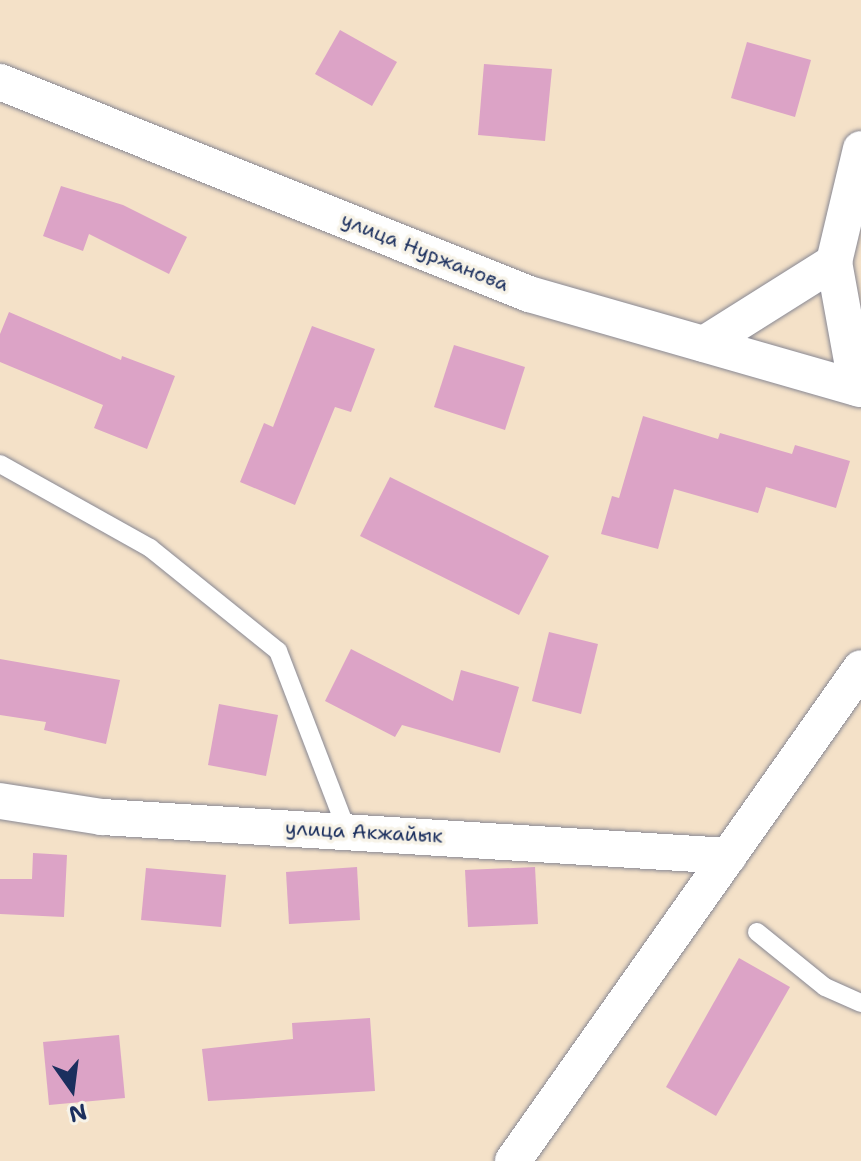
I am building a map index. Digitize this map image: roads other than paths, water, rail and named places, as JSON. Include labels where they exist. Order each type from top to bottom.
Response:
[{"type":"street","name":"улица Нуржанова","points":[[0,82],[529,294],[859,388]]},
{"type":"street","points":[[859,388],[834,262],[861,149]]},
{"type":"street","points":[[704,344],[834,262]]},
{"type":"street","points":[[513,1161],[861,668]]},
{"type":"street","name":"улица Акжайык","points":[[0,801],[102,817],[729,856]]},
{"type":"lane","points":[[0,464],[150,548],[278,651],[347,831]]},
{"type":"lane","points":[[757,932],[825,987],[861,1003]]}]
